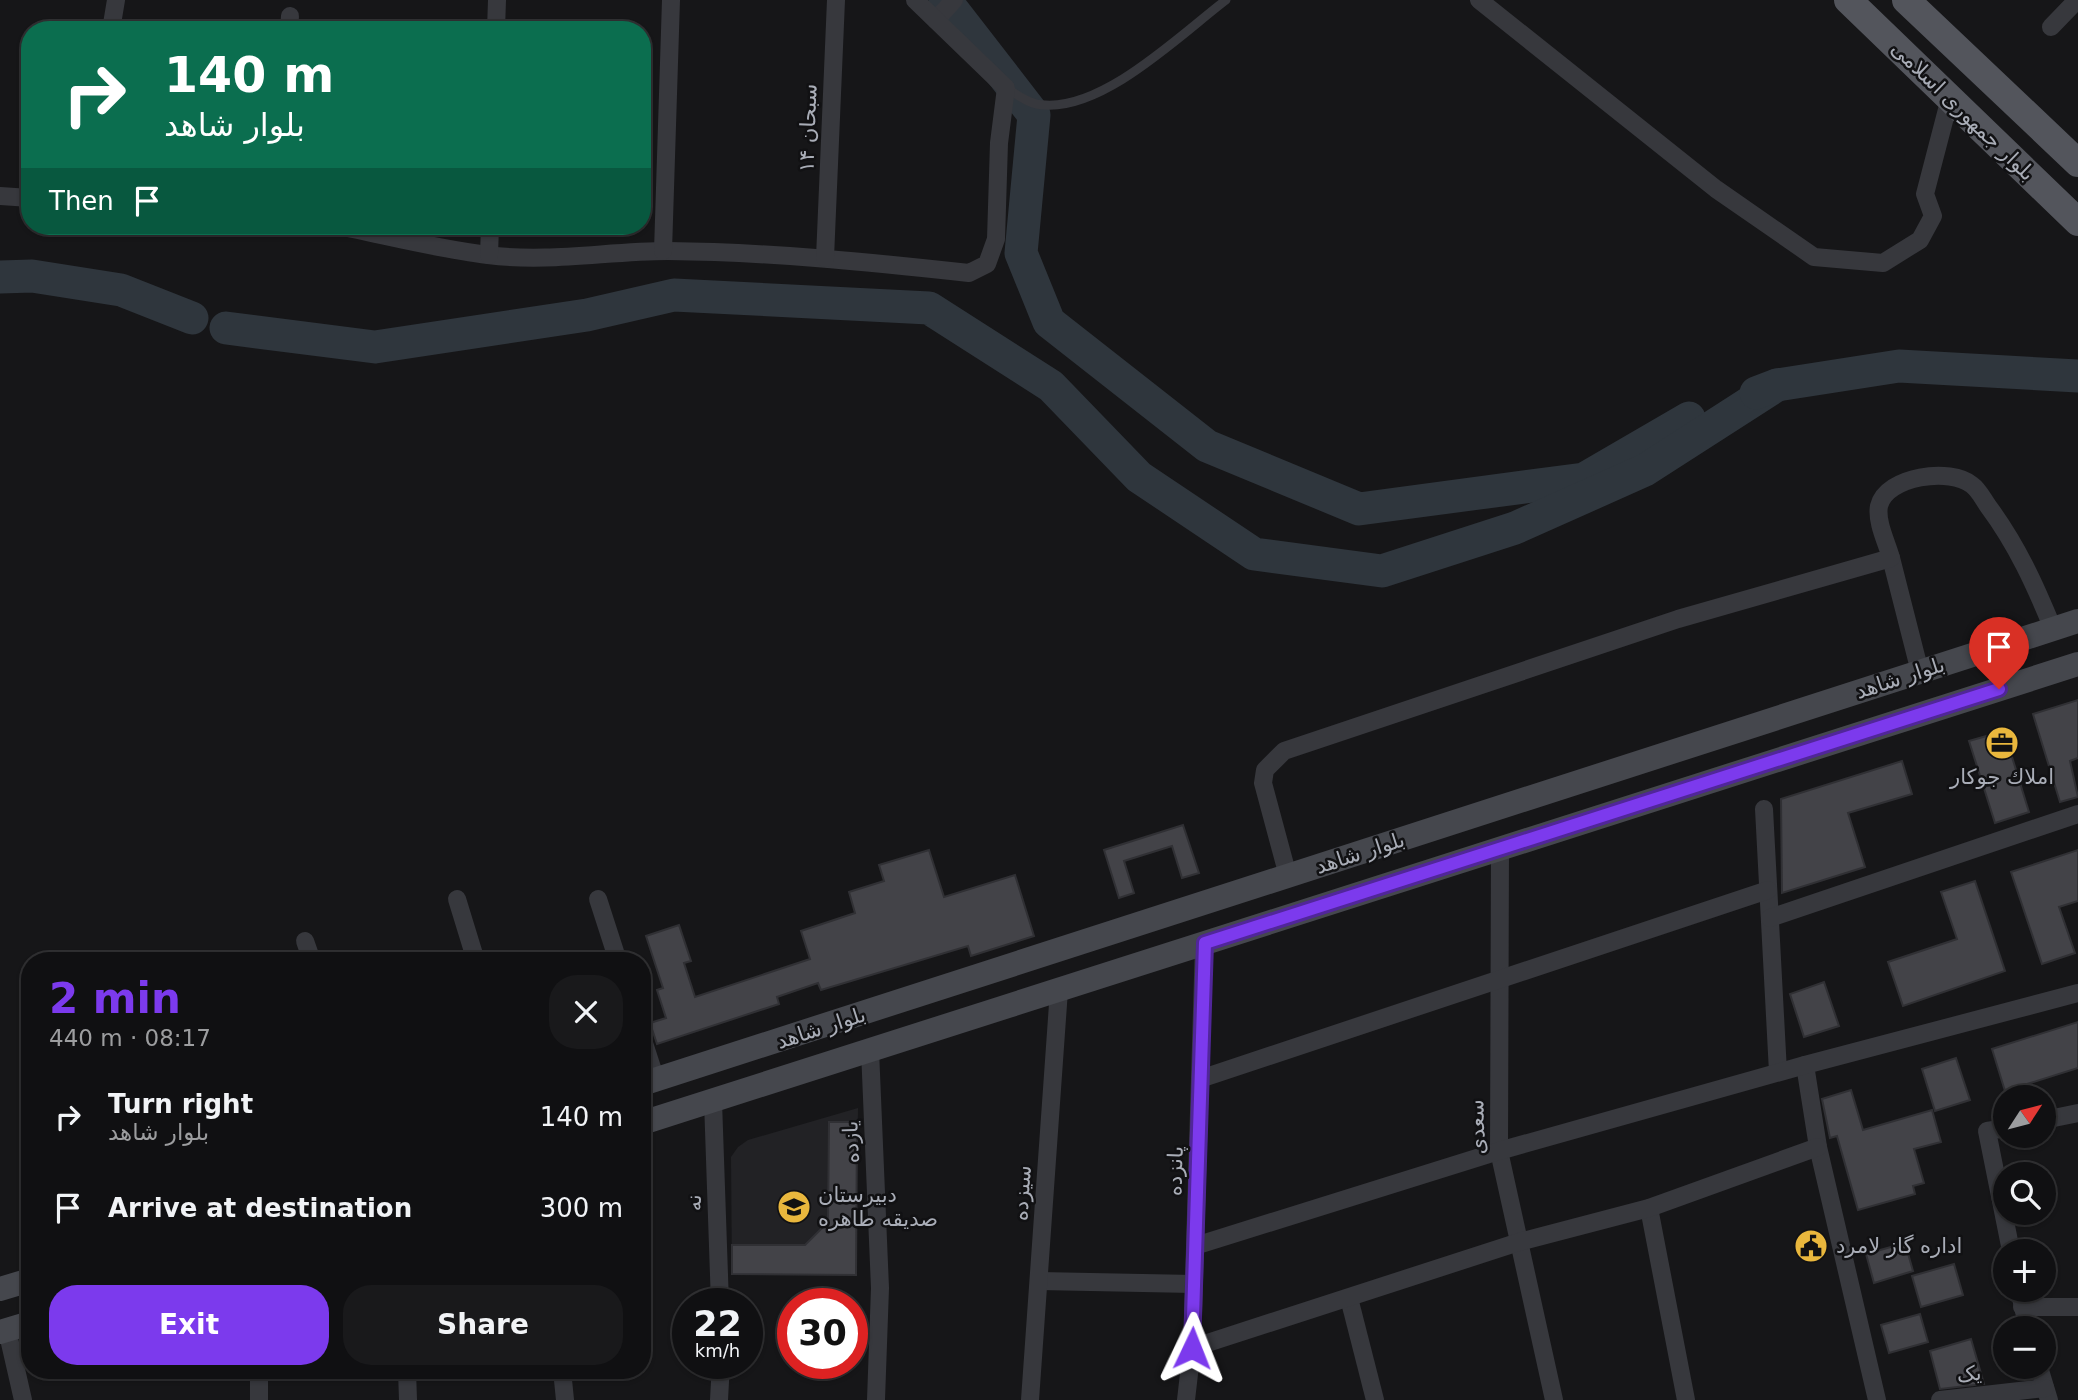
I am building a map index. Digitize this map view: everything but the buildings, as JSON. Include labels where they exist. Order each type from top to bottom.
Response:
[{"type":"main road","name":"بلوار جمهوری اسلامی","points":[[1848,0],[2078,222]]},
{"type":"main road","name":"بلوار جمهوری اسلامی","points":[[1906,0],[2078,163]]},
{"type":"main road","name":"بلوار شاهد","points":[[651,1081],[2078,621]]},
{"type":"main road","name":"بلوار شاهد","points":[[651,1120],[2078,664]]},
{"type":"main road","points":[[1107,935],[1119,971]]},
{"type":"main road","points":[[0,1289],[21,1283]]},
{"type":"street","points":[[112,21],[116,0]]},
{"type":"street","points":[[496,21],[497,0]]},
{"type":"street","points":[[663,251],[671,0]]},
{"type":"street","name":"سبحان ۱۴","points":[[825,258],[836,0]]},
{"type":"street","points":[[385,235],[489,255],[540,258],[663,251],[825,258],[969,273],[987,264],[996,239],[999,143],[1006,88],[915,0]]},
{"type":"street","points":[[936,20],[954,0]]},
{"type":"street","points":[[1479,0],[1716,189],[1814,257],[1882,263],[1920,240],[1933,216],[1925,194],[1950,98]]},
{"type":"street","points":[[2051,27],[2077,0]]},
{"type":"street","points":[[0,196],[21,197]]},
{"type":"street","points":[[489,255],[490,235]]},
{"type":"street","points":[[1920,672],[1880,522],[1879,507],[1884,496],[1896,487],[1925,475],[1956,476],[1973,485],[2004,527],[2029,568],[2053,629]]},
{"type":"street","points":[[1287,876],[1263,783],[1265,770],[1284,751],[1678,618],[1891,558]]},
{"type":"street","points":[[1764,809],[1778,1072]]},
{"type":"street","points":[[1770,918],[2078,814]]},
{"type":"street","name":"سعدی","points":[[1500,847],[1499,1151],[1554,1400]]},
{"type":"street","points":[[1200,1079],[1768,890]]},
{"type":"street","points":[[457,899],[473,952]]},
{"type":"street","points":[[598,899],[615,952]]},
{"type":"street","points":[[305,941],[309,952]]},
{"type":"street","name":"پانزده","points":[[1186,1400],[1192,1348],[1205,943]]},
{"type":"street","name":"سیزده","points":[[1030,1400],[1059,990]]},
{"type":"street","points":[[1195,1246],[1499,1151],[1778,1072],[2078,993]]},
{"type":"street","name":"یازده","points":[[870,1049],[880,1288],[876,1400]]},
{"type":"street","points":[[1805,1065],[1818,1147],[1877,1400]]},
{"type":"street","name":"نه","points":[[713,1101],[719,1288]]},
{"type":"street","points":[[2056,1118],[2078,1113]]},
{"type":"street","points":[[1993,1130],[1987,1131],[2009,1239]]},
{"type":"street","points":[[1192,1348],[1519,1242],[1649,1208],[1818,1147]]},
{"type":"street","points":[[1649,1208],[1686,1400]]},
{"type":"street","points":[[1039,1281],[1194,1284]]},
{"type":"street","points":[[1349,1298],[1375,1400]]},
{"type":"street","points":[[2046,1302],[2078,1307]]},
{"type":"street","points":[[12,1328],[23,1400]]},
{"type":"street","points":[[259,1379],[259,1400]]},
{"type":"street","points":[[407,1379],[408,1400]]},
{"type":"street","points":[[563,1379],[565,1400]]},
{"type":"street","points":[[719,1400],[720,1379]]},
{"type":"street","name":"یک","points":[[1940,1400],[2047,1394]]},
{"type":"lane","points":[[1006,88],[1025,100],[1046,106],[1073,101],[1106,89],[1226,0]]},
{"type":"shaded area","name":"دبیرستان صدیقه طاهره","points":[[858,1108],[856,1275],[732,1274],[731,1157],[738,1147],[748,1140]]},
{"type":"waterway","points":[[945,0],[1034,115],[1021,253],[1049,322],[1207,446],[1359,509],[1584,479],[1689,418]]},
{"type":"waterway","points":[[0,277],[32,276],[121,290],[192,318]]},
{"type":"waterway","points":[[226,328],[375,347],[587,315],[674,295],[929,308],[1051,386],[1139,477],[1254,554],[1382,571],[1515,528],[1645,470],[1777,385]]},
{"type":"waterway","points":[[1756,393],[1777,385],[1899,366],[2078,376]]},
{"type":"place","name":"املاك جوكار","points":[[2002,743]]},
{"type":"place","name":"دبیرستان صدیقه طاهره","points":[[794,1207]]},
{"type":"place","name":"اداره گاز لامرد","points":[[1811,1246]]},
{"type":"route","points":[[1192,1348],[1205,943],[1526,838],[1999,689]]}]
